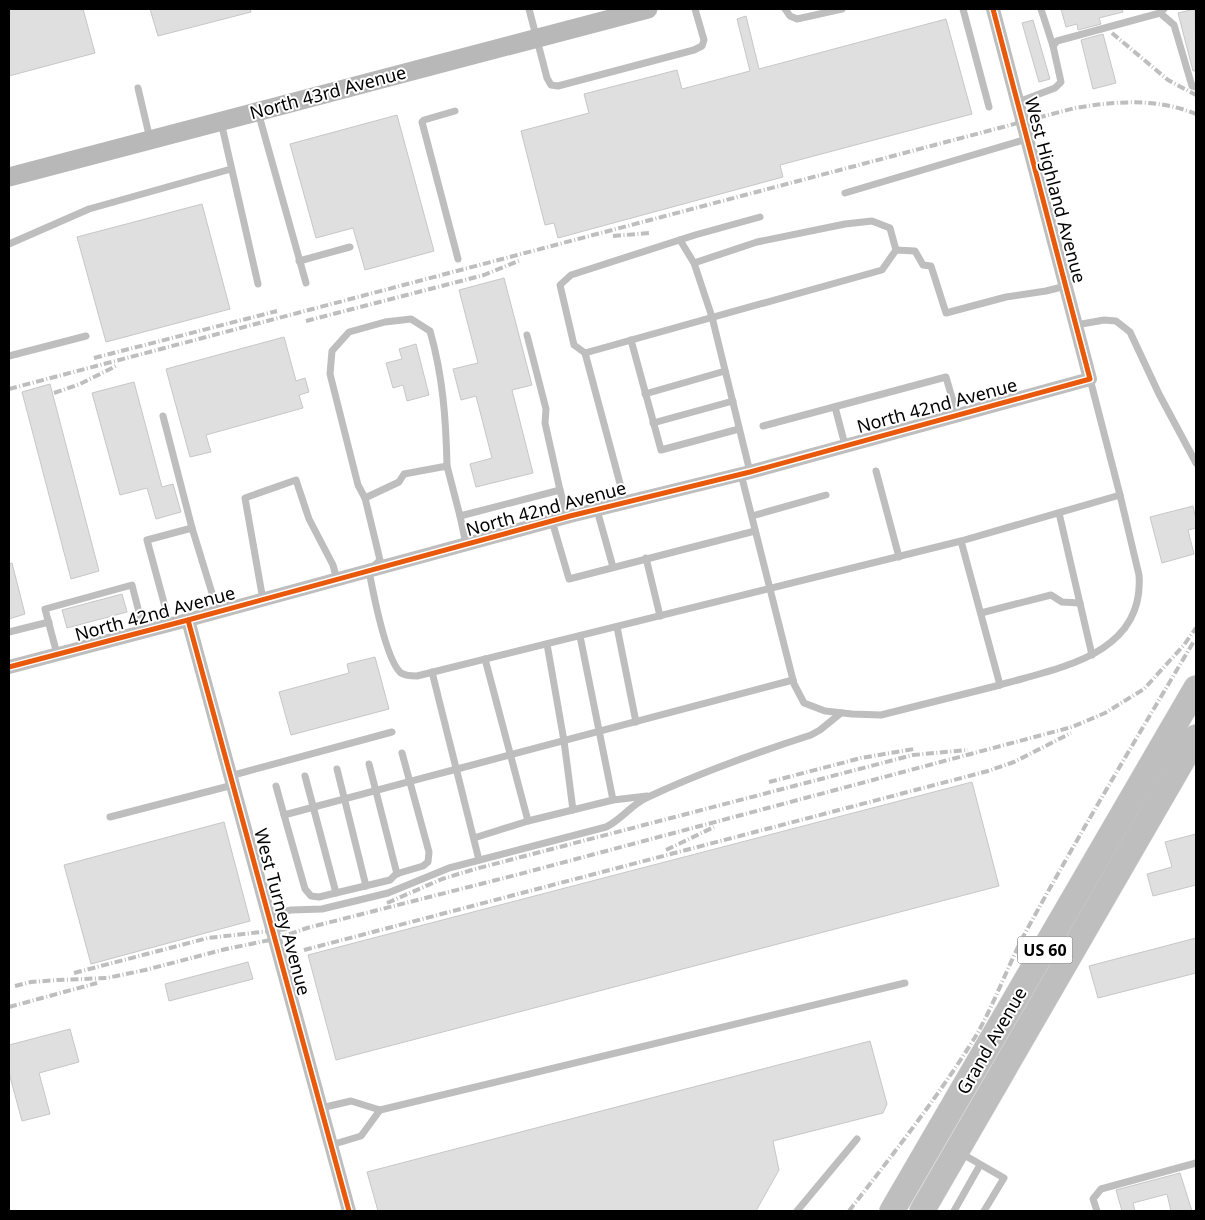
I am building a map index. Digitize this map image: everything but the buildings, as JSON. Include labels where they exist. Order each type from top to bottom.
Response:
[{"type":"highway","name":"Grand Avenue","points":[[892,1211],[1196,688]]},
{"type":"highway","name":"Grand Avenue","points":[[922,1211],[1196,737]]},
{"type":"main road","name":"North 43rd Avenue","points":[[9,177],[537,38],[635,10]]},
{"type":"street","name":"West Highland Avenue","points":[[994,9],[1090,379]]},
{"type":"street","name":"North 42nd Avenue","points":[[9,666],[216,613],[567,517],[745,473],[1090,379]]},
{"type":"street","name":"West Turney Avenue","points":[[188,620],[349,1211]]},
{"type":"lane","points":[[529,9],[547,78],[550,85],[558,86],[694,50],[702,46],[704,40],[695,9]]},
{"type":"lane","points":[[785,9],[790,16],[797,19],[842,9]]},
{"type":"lane","points":[[962,9],[989,107]]},
{"type":"lane","points":[[1018,102],[1048,92],[1061,82],[1042,9]]},
{"type":"lane","points":[[1053,46],[1057,40],[1162,11],[1174,25],[1192,86],[1196,87]]},
{"type":"lane","points":[[138,88],[150,140]]},
{"type":"lane","points":[[455,111],[422,122],[458,259]]},
{"type":"lane","points":[[257,112],[306,283]]},
{"type":"lane","points":[[221,121],[258,284]]},
{"type":"lane","points":[[845,193],[1027,139]]},
{"type":"lane","points":[[9,244],[89,209],[231,169]]},
{"type":"lane","points":[[625,502],[585,353],[574,345],[560,286],[572,276],[680,240],[760,217]]},
{"type":"lane","points":[[694,263],[757,242],[845,224],[872,221],[890,228],[896,250]]},
{"type":"lane","points":[[680,240],[694,263],[712,317],[740,429],[755,531],[793,680],[798,694],[804,702],[825,710],[869,716],[890,714],[1000,685],[1068,666],[1092,655],[1106,646],[1127,626],[1134,614],[1138,600],[1139,576],[1090,379]]},
{"type":"lane","points":[[299,261],[350,247]]},
{"type":"lane","points":[[896,250],[915,250],[923,265],[931,266],[946,313],[1066,286]]},
{"type":"lane","points":[[585,353],[882,270],[896,250]]},
{"type":"lane","points":[[466,544],[447,466],[446,419],[437,356],[430,331],[411,319],[385,322],[349,332],[332,351],[330,374],[358,485],[365,498],[380,560],[368,571],[390,656],[402,673],[409,676],[417,676],[770,590],[961,541],[1120,495]]},
{"type":"lane","points":[[1076,325],[1104,320],[1116,321],[1130,332],[1158,394],[1196,463]]},
{"type":"lane","points":[[527,335],[546,409],[545,423],[567,517]]},
{"type":"lane","points":[[9,356],[86,336]]},
{"type":"lane","points":[[632,340],[645,394],[662,450],[740,429]]},
{"type":"lane","points":[[645,394],[725,371]]},
{"type":"lane","points":[[763,426],[946,377],[957,415]]},
{"type":"lane","points":[[653,422],[733,400]]},
{"type":"lane","points":[[835,408],[845,446]]},
{"type":"lane","points":[[163,416],[216,613]]},
{"type":"lane","points":[[365,498],[399,482],[404,474],[447,466]]},
{"type":"lane","points":[[876,471],[899,557]]},
{"type":"lane","points":[[263,600],[245,498],[296,480],[309,519],[333,566],[337,580]]},
{"type":"lane","points":[[460,516],[560,490]]},
{"type":"lane","points":[[752,516],[826,495]]},
{"type":"lane","points":[[597,510],[613,567]]},
{"type":"lane","points":[[1059,513],[1092,655]]},
{"type":"lane","points":[[552,521],[569,579],[755,531]]},
{"type":"lane","points":[[170,625],[147,540],[192,528]]},
{"type":"lane","points":[[961,541],[1000,685]]},
{"type":"lane","points":[[646,558],[660,616]]},
{"type":"lane","points":[[57,654],[45,609],[132,585],[144,632]]},
{"type":"lane","points":[[981,613],[1051,595],[1062,602],[1080,603]]},
{"type":"lane","points":[[9,632],[49,622]]},
{"type":"lane","points":[[616,627],[636,722]]},
{"type":"lane","points":[[580,636],[613,800]]},
{"type":"lane","points":[[547,644],[564,741],[573,810]]},
{"type":"lane","points":[[485,659],[528,821]]},
{"type":"lane","points":[[432,672],[479,860]]},
{"type":"lane","points":[[284,815],[793,680]]},
{"type":"lane","points":[[268,915],[291,910],[322,910],[378,895],[449,868],[606,827],[652,796],[709,771],[811,735],[841,713]]},
{"type":"lane","points":[[110,818],[392,732]]},
{"type":"lane","points":[[276,786],[307,892],[317,897],[390,880],[397,874],[423,866],[429,859],[429,852],[402,753]]},
{"type":"lane","points":[[369,764],[397,874]]},
{"type":"lane","points":[[337,769],[366,886]]},
{"type":"lane","points":[[305,776],[336,893]]},
{"type":"lane","points":[[474,838],[528,821],[613,800],[652,796]]},
{"type":"lane","points":[[321,1108],[351,1101],[380,1110],[905,983]]},
{"type":"lane","points":[[331,1145],[361,1136],[380,1110]]},
{"type":"lane","points":[[797,1211],[856,1139]]},
{"type":"lane","points":[[957,1151],[1004,1178],[984,1211]]},
{"type":"lane","points":[[1096,1211],[1093,1199],[1101,1190],[1196,1163]]},
{"type":"lane","points":[[954,1211],[980,1165]]},
{"type":"railway","points":[[1112,33],[1168,80],[1196,95]]},
{"type":"railway","points":[[9,389],[1075,108],[1137,102],[1167,105],[1196,114]]},
{"type":"railway","points":[[613,236],[650,233]]},
{"type":"railway","points":[[306,321],[484,275],[521,260]]},
{"type":"railway","points":[[94,358],[277,311]]},
{"type":"railway","points":[[54,393],[80,384],[118,365]]},
{"type":"railway","points":[[15,986],[31,982],[107,978],[275,939],[307,928],[516,875],[1072,727],[1105,713],[1144,689],[1184,645],[1196,628]]},
{"type":"railway","points":[[849,1211],[931,1102],[977,1034],[990,1010],[1018,947],[1044,898],[1194,641]]},
{"type":"railway","points":[[304,950],[988,771],[1014,762],[1071,733]]},
{"type":"railway","points":[[769,782],[861,758],[914,749]]},
{"type":"railway","points":[[387,903],[442,879],[475,869],[913,755],[968,750]]},
{"type":"railway","points":[[666,850],[714,827]]},
{"type":"railway","points":[[74,973],[208,938],[288,929]]},
{"type":"railway","points":[[9,1007],[97,983]]},
{"type":"cycle path","points":[[9,667],[570,516],[750,472],[1090,379],[993,9]]},
{"type":"cycle path","points":[[188,620],[349,1211]]}]
